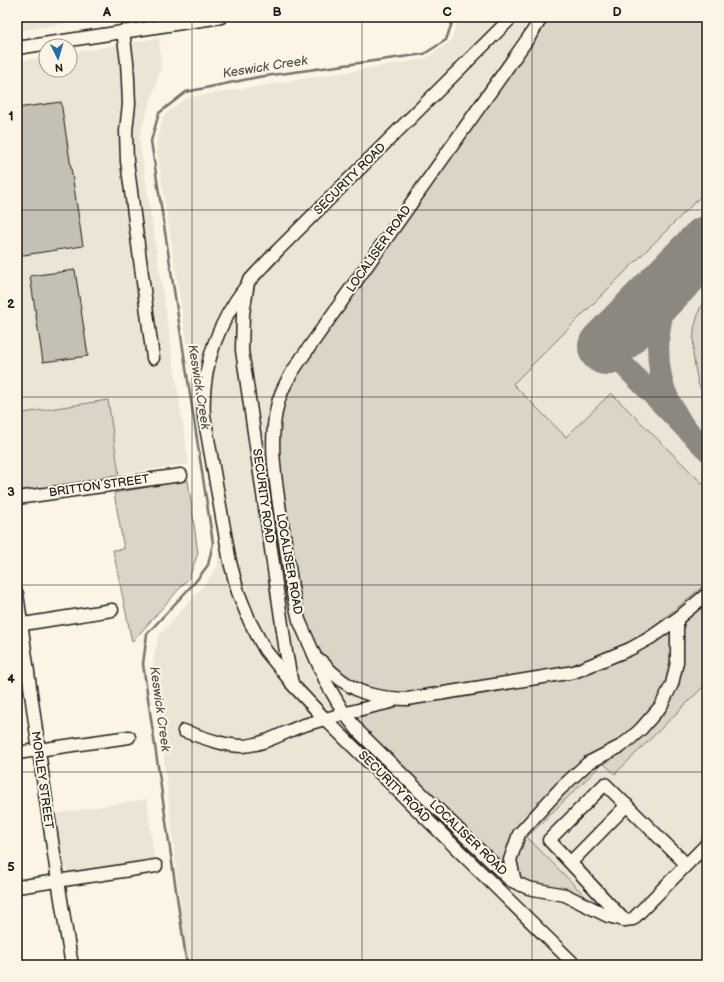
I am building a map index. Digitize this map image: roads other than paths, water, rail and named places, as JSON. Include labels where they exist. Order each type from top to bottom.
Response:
[{"type":"street","points":[[17,48],[123,31],[151,22],[221,17]]},
{"type":"street","name":"SECURITY ROAD","points":[[512,17],[278,250],[248,282],[243,314],[242,333],[244,368],[292,684],[575,965]]},
{"type":"street","name":"LOCALISER ROAD","points":[[542,17],[288,378],[277,406],[273,424],[272,443],[274,466],[294,599],[299,620],[327,684],[344,714],[360,733],[510,880],[528,888],[564,895],[608,916],[624,920]]},
{"type":"street","points":[[123,31],[127,62],[129,104],[126,131],[127,161],[154,358]]},
{"type":"street","points":[[248,282],[235,300],[214,342],[204,380],[204,416],[230,562],[238,592],[250,622],[265,650],[292,684]]},
{"type":"street","name":"BRITTON STREET","points":[[17,498],[182,475]]},
{"type":"street","name":"MORLEY STREET","points":[[17,594],[19,625],[57,881],[72,965]]},
{"type":"street","points":[[184,731],[219,742],[244,746],[326,719],[407,699],[574,672],[630,649],[650,638],[677,619],[707,594]]},
{"type":"street","points":[[19,625],[112,610]]},
{"type":"street","points":[[515,882],[510,860],[519,834],[560,789],[588,763],[621,746],[640,729],[661,706],[672,684],[678,662],[677,619]]},
{"type":"street","points":[[314,654],[337,678],[362,693],[384,698],[407,699]]},
{"type":"street","points":[[17,753],[129,737]]},
{"type":"street","points":[[686,864],[605,784],[549,840],[624,920],[633,919],[707,844]]},
{"type":"street","points":[[571,862],[627,806]]},
{"type":"street","points":[[17,887],[156,866]]},
{"type":"waterway","name":"Keswick Creek","points":[[187,965],[143,664],[147,634],[196,581],[208,565],[213,543],[151,141],[159,113],[186,92],[258,77],[424,54],[446,40],[454,17]]}]
